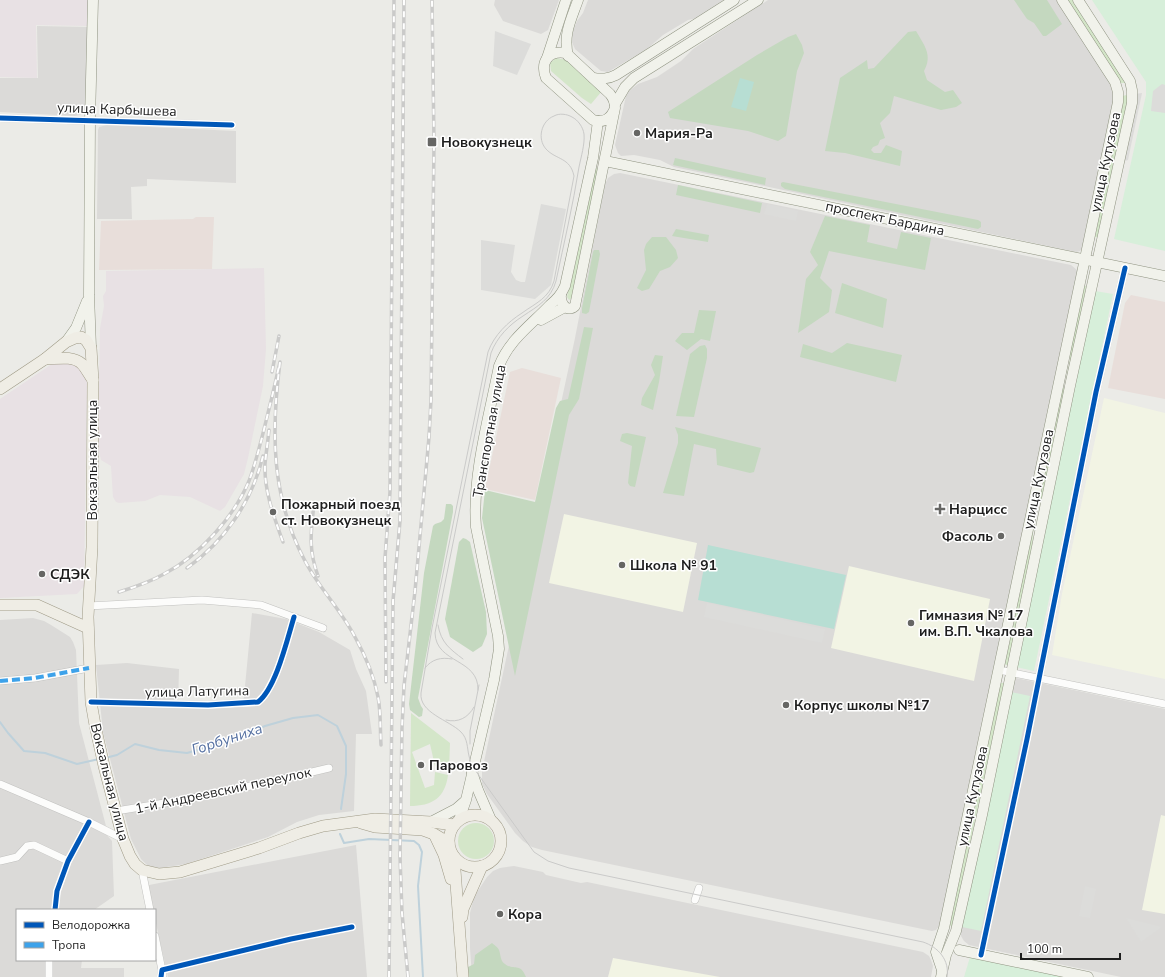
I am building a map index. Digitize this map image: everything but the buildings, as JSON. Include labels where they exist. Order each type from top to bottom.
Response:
[{"type":"main road","name":"Вокзальная улица","points":[[93,0],[90,120],[89,295],[93,381],[92,547],[88,606],[89,668],[92,702],[99,742],[123,839],[130,856],[135,864],[142,870]]},
{"type":"main road","points":[[566,0],[547,58],[543,65],[543,72],[546,78],[593,120],[598,121],[608,119],[613,115],[615,106],[625,87],[634,78],[758,0]]},
{"type":"main road","points":[[568,56],[566,33],[578,0]]},
{"type":"main road","points":[[593,78],[606,79],[616,75],[734,0]]},
{"type":"main road","name":"улица Кутузова","points":[[941,974],[936,952],[944,928],[1118,102],[1118,92],[1115,82],[1062,0]]},
{"type":"main road","name":"улица Кутузова","points":[[941,974],[946,955],[956,931],[1132,103],[1132,90],[1126,74],[1078,0]]},
{"type":"main road","points":[[547,58],[553,53],[566,53],[610,94],[614,99],[615,106],[606,161],[577,302],[569,308],[561,300],[561,295]]},
{"type":"main road","name":"Транспортная улица","points":[[456,822],[466,800],[494,680],[499,650],[498,636],[476,527],[475,515],[477,485],[499,366],[507,350],[522,332],[561,295],[565,286],[593,158],[598,121]]},
{"type":"main road","name":"проспект Бардина","points":[[593,158],[599,164],[606,161],[1165,276]]},
{"type":"main road","points":[[66,342],[82,315],[89,295]]},
{"type":"main road","name":"Транспортная улица","points":[[522,332],[569,308]]},
{"type":"main road","points":[[0,389],[44,360],[66,342],[81,337],[86,340],[91,348]]},
{"type":"main road","points":[[44,360],[67,358],[74,360],[81,363],[93,381]]},
{"type":"main road","points":[[0,605],[37,605],[88,628]]},
{"type":"main road","points":[[454,857],[467,865],[474,867],[482,866],[494,858],[498,852],[500,844],[498,830],[491,820],[478,790],[472,771]]},
{"type":"main road","points":[[431,822],[456,809],[466,800]]},
{"type":"main road","points":[[463,977],[454,857],[449,843],[450,831],[456,822],[467,816],[484,816],[491,820]]},
{"type":"main road","points":[[142,870],[159,874],[180,872],[259,848],[323,826],[375,819],[456,822]]},
{"type":"main road","points":[[356,821],[375,827],[423,830],[434,834],[449,843]]},
{"type":"main road","points":[[434,834],[444,855],[458,908]]},
{"type":"main road","points":[[460,932],[463,909],[482,866]]},
{"type":"main road","points":[[959,950],[1088,977]]},
{"type":"street","name":"улица Карбышева","points":[[0,118],[232,125]]},
{"type":"street","points":[[981,955],[1039,678],[1096,392],[1125,268]]},
{"type":"street","points":[[88,606],[202,600],[261,605],[322,628]]},
{"type":"street","name":"улица Латугина","points":[[92,702],[208,705],[258,702],[268,691],[294,617]]},
{"type":"street","points":[[0,681],[35,678],[89,668]]},
{"type":"street","points":[[999,670],[1165,704]]},
{"type":"street","name":"1-й Андреевский переулок","points":[[116,812],[267,783],[329,768]]},
{"type":"street","points":[[0,784],[89,822],[123,839]]},
{"type":"street","points":[[55,909],[57,891],[68,861],[89,822]]},
{"type":"street","points":[[0,861],[17,857],[27,846],[34,845],[68,861]]},
{"type":"street","name":"Вокзальная улица","points":[[142,870],[150,909]]},
{"type":"street","points":[[695,900],[699,888]]},
{"type":"street","points":[[156,942],[162,975],[291,939],[352,927]]},
{"type":"street","points":[[49,961],[50,977]]},
{"type":"shaded area","points":[[0,0],[88,0],[87,26],[36,25],[37,78],[0,77]]},
{"type":"shaded area","points":[[495,0],[559,0],[548,30],[541,34],[503,21],[494,5]]},
{"type":"shaded area","points":[[588,0],[728,0],[702,17],[688,20],[663,35],[647,49],[608,72],[601,71],[575,49],[572,42],[573,31]]},
{"type":"shaded area","points":[[768,0],[1058,0],[1111,81],[1115,94],[1082,249],[1076,252],[674,167],[660,160],[634,155],[621,156],[615,145],[626,96],[629,91],[638,84],[657,77],[681,61],[693,49]]},
{"type":"shaded area","points":[[37,26],[87,27],[87,109],[82,114],[75,116],[0,112],[0,78],[38,78]]},
{"type":"shaded area","points":[[495,31],[531,44],[517,75],[493,66]]},
{"type":"shaded area","points":[[1162,84],[1165,85],[1165,113],[1151,111],[1153,91]]},
{"type":"shaded area","points":[[1142,93],[1128,160],[1120,163],[1135,94]]},
{"type":"shaded area","points":[[107,125],[236,131],[236,183],[147,179],[147,186],[131,187],[132,219],[97,219],[98,130],[99,127]]},
{"type":"shaded area","points":[[620,173],[1071,265],[1077,270],[1078,275],[940,925],[936,930],[932,931],[532,847],[515,833],[487,794],[482,784],[482,771],[575,338],[605,184],[608,178],[614,174]]},
{"type":"shaded area","points":[[541,204],[566,209],[551,285],[535,299],[481,290],[481,240],[515,245],[511,272],[516,280],[525,282]]},
{"type":"shaded area","points":[[767,204],[798,211],[796,221],[764,214]]},
{"type":"shaded area","points":[[196,217],[214,217],[212,269],[99,270],[101,221],[193,219]]},
{"type":"shaded area","points":[[264,268],[266,349],[263,386],[244,474],[225,507],[220,511],[190,497],[160,495],[145,501],[116,502],[113,497],[111,466],[101,460],[98,447],[100,328],[104,306],[103,296],[106,291],[106,271]]},
{"type":"shaded area","points":[[1131,295],[1165,302],[1165,399],[1108,388],[1125,303]]},
{"type":"shaded area","points":[[52,364],[76,364],[87,379],[84,586],[77,594],[0,598],[0,399]]},
{"type":"shaded area","points":[[522,368],[561,378],[535,500],[485,489],[510,372]]},
{"type":"shaded area","points":[[1104,398],[1165,413],[1165,679],[1052,655],[1062,594]]},
{"type":"shaded area","name":"Школа № 91","points":[[564,514],[697,543],[683,612],[549,583]]},
{"type":"shaded area","name":"Гимназия № 17 им. В.П. Чкалова","points":[[849,566],[990,599],[974,681],[831,648]]},
{"type":"shaded area","points":[[707,603],[825,629],[822,643],[704,617]]},
{"type":"shaded area","points":[[252,613],[286,619],[319,632],[350,650],[356,669],[366,691],[372,734],[356,734],[354,811],[319,815],[297,822],[268,837],[186,864],[160,868],[149,867],[141,859],[131,839],[103,732],[96,665],[127,663],[179,669],[178,707],[243,707]]},
{"type":"shaded area","points":[[33,618],[44,621],[70,637],[76,650],[79,723],[106,826],[0,780],[0,620]]},
{"type":"shaded area","points":[[1016,678],[1165,709],[1165,977],[1121,977],[969,945],[961,936],[959,929],[1014,679]]},
{"type":"shaded area","points":[[0,787],[105,833],[112,841],[114,896],[95,909],[16,909],[16,961],[82,961],[81,968],[124,968],[124,977],[0,977]]},
{"type":"shaded area","points":[[1161,815],[1165,816],[1165,914],[1142,910]]},
{"type":"shaded area","points":[[356,845],[367,977],[168,977],[156,923],[156,909],[153,909],[149,885]]},
{"type":"shaded area","points":[[514,866],[543,872],[546,875],[581,883],[587,882],[923,952],[929,956],[933,966],[931,977],[472,977],[470,913],[474,897],[487,877],[493,871],[500,868]]},
{"type":"shaded area","points":[[1085,886],[1096,889],[1090,918],[1079,916]]},
{"type":"shaded area","points":[[1126,918],[1162,927],[1141,942]]},
{"type":"shaded area","points":[[613,958],[720,977],[608,977]]},
{"type":"green space","points":[[1014,0],[1047,0],[1062,24],[1046,36],[1043,36],[1034,23],[1027,19]]},
{"type":"green space","points":[[1066,0],[1074,0],[1126,83],[1120,83]]},
{"type":"green space","points":[[1092,0],[1165,0],[1165,251],[1114,239],[1146,95],[1146,82]]},
{"type":"green space","points":[[916,31],[928,55],[927,65],[924,71],[927,80],[945,92],[953,90],[962,103],[956,107],[941,110],[894,96],[890,113],[880,123],[885,138],[880,140],[878,145],[873,147],[871,150],[874,153],[881,153],[886,145],[902,151],[900,166],[845,153],[825,151],[840,78],[867,60],[868,69],[874,68],[908,32]]},
{"type":"green space","points":[[796,34],[802,45],[804,53],[797,71],[786,136],[778,141],[748,131],[670,118],[668,112],[757,55]]},
{"type":"green space","points":[[556,58],[567,60],[602,91],[591,104],[551,71],[550,63]]},
{"type":"green space","points":[[740,78],[754,82],[746,111],[731,107]]},
{"type":"green space","points":[[1126,95],[1128,97],[1099,238],[1095,237],[1123,96]]},
{"type":"green space","points":[[675,158],[766,178],[765,185],[673,165]]},
{"type":"green space","points":[[597,168],[572,298],[569,300],[567,297],[593,170]]},
{"type":"green space","points":[[783,182],[978,220],[981,222],[981,227],[978,229],[785,189],[781,186],[781,183]]},
{"type":"green space","points":[[678,185],[762,203],[760,213],[676,195]]},
{"type":"green space","points":[[825,216],[870,225],[867,242],[897,249],[901,232],[931,238],[925,270],[829,251],[820,278],[832,290],[829,312],[798,333],[806,279],[818,265],[810,252]]},
{"type":"green space","points":[[676,229],[709,235],[708,242],[672,236]]},
{"type":"green space","points":[[652,237],[666,237],[676,250],[678,258],[670,267],[660,271],[649,289],[642,291],[637,288],[646,270],[644,250],[646,244]]},
{"type":"green space","points":[[594,250],[599,250],[600,254],[589,312],[586,314],[582,313],[582,308]]},
{"type":"green space","points":[[842,283],[887,299],[883,328],[835,313]]},
{"type":"green space","points":[[1082,285],[1086,286],[1068,381],[1066,382],[1070,359],[1070,340]]},
{"type":"green space","points":[[1095,291],[1113,294],[1034,671],[1016,667]]},
{"type":"green space","points":[[699,310],[716,311],[710,341],[701,339],[687,350],[675,341],[682,333],[694,333]]},
{"type":"green space","points":[[584,327],[593,328],[579,399],[569,415],[515,676],[482,518],[485,490],[535,502],[556,408],[560,401],[568,399]]},
{"type":"green space","points":[[847,343],[902,355],[896,382],[800,357],[803,344],[832,353]]},
{"type":"green space","points":[[705,345],[707,349],[707,358],[694,417],[676,416],[690,354],[700,346]]},
{"type":"green space","points":[[655,355],[663,356],[653,410],[641,405],[642,398],[655,375],[651,365]]},
{"type":"green space","points":[[1062,387],[1066,389],[1042,501],[1037,501]]},
{"type":"green space","points":[[675,427],[761,448],[754,472],[750,473],[717,465],[716,449],[694,444],[684,496],[663,493],[678,443],[678,435]]},
{"type":"green space","points":[[627,433],[646,437],[635,487],[630,486],[628,483],[632,446],[620,441],[622,434]]},
{"type":"green space","points":[[446,504],[451,504],[453,506],[453,512],[418,698],[423,709],[422,716],[419,717],[410,710],[409,704],[424,573],[433,526],[444,519]]},
{"type":"green space","points":[[1037,509],[1033,533],[1032,552],[1008,665],[1006,665],[1005,664]]},
{"type":"green space","points":[[463,538],[470,542],[486,612],[487,634],[482,646],[473,652],[450,637],[445,619],[459,542]]},
{"type":"green space","points":[[708,545],[846,575],[834,629],[698,600]]},
{"type":"green space","points":[[1000,683],[1004,683],[1004,685],[952,927],[950,925],[958,886],[959,872]]},
{"type":"green space","points":[[1011,692],[1030,696],[981,931],[962,927]]},
{"type":"green space","points":[[411,713],[450,743],[449,769],[435,766],[430,744],[412,752],[425,788],[434,785],[435,772],[448,775],[444,790],[440,795],[431,802],[418,806],[410,806]]},
{"type":"green space","points":[[476,823],[486,826],[491,831],[494,841],[491,851],[486,856],[476,859],[466,856],[461,851],[458,841],[461,831],[466,826]]},
{"type":"green space","points":[[492,943],[497,947],[503,963],[511,967],[519,968],[524,972],[526,977],[467,977],[468,967],[474,964],[475,955]]},
{"type":"green space","points":[[970,957],[1072,977],[964,977]]},
{"type":"waterway","name":"Горбуниха","points":[[105,758],[117,755],[135,744],[159,750],[187,753],[227,742],[265,726],[293,718],[318,715],[337,726],[346,746],[346,774],[341,809]]},
{"type":"waterway","name":"Горбуниха","points":[[0,722],[24,751],[45,753],[77,764],[99,759]]},
{"type":"waterway","name":"Горбуниха","points":[[340,834],[344,843],[369,839],[414,841],[419,845],[422,852],[418,886],[423,977]]},
{"type":"tram line","points":[[478,690],[476,680],[472,672],[442,650],[437,643],[435,633],[491,353],[500,337],[508,327],[539,305],[551,293],[556,281],[574,196],[584,138],[583,129],[578,122],[574,118],[565,115],[558,114],[550,118],[543,126],[541,135],[543,145],[546,149],[566,162],[572,170],[574,176],[554,281],[552,287],[545,296],[512,320],[502,330],[494,340],[488,352],[432,628],[421,693],[422,700],[425,706],[436,716],[461,732],[466,741],[470,760],[474,768],[534,852],[548,861],[569,868],[923,942],[934,947],[942,955],[947,965],[947,977]]},
{"type":"tram line","points":[[438,625],[444,641],[450,649],[463,659]]},
{"type":"tram line","points":[[425,668],[437,659],[452,659]]},
{"type":"tram line","points":[[470,744],[470,731],[479,685]]},
{"type":"tram line","points":[[446,720],[455,721],[462,719],[466,717],[474,707]]},
{"type":"railway","points":[[386,682],[385,558],[390,492],[394,0]]},
{"type":"railway","points":[[389,977],[393,601],[400,521],[404,0]]},
{"type":"railway","points":[[408,977],[402,913],[400,856],[402,728],[404,686],[415,591],[431,400],[434,142],[432,0]]},
{"type":"railway","points":[[272,372],[279,336]]},
{"type":"railway","points":[[272,397],[280,362],[275,414],[275,439],[276,464],[285,513],[305,561],[349,627],[369,666],[379,703],[381,745]]},
{"type":"railway","points":[[119,592],[153,579],[177,566],[190,557],[225,522],[242,495],[253,471],[272,397]]},
{"type":"railway","points":[[269,430],[265,464],[266,484],[270,504],[283,542]]},
{"type":"railway","points":[[187,568],[201,557],[225,533],[235,519],[252,489],[263,456]]},
{"type":"railway","points":[[314,504],[311,540],[313,557],[318,576]]},
{"type":"marked path","points":[[0,681],[35,678],[89,668]]},
{"type":"cycle path","points":[[0,118],[232,125]]},
{"type":"cycle path","points":[[981,955],[1027,739],[1096,392],[1125,268]]},
{"type":"cycle path","points":[[91,702],[208,705],[258,702],[270,686],[275,675],[294,617]]},
{"type":"cycle path","points":[[55,909],[57,891],[68,861],[89,822]]},
{"type":"cycle path","points":[[161,977],[162,970],[291,939],[352,927]]},
{"type":"place","name":"Мария-Ра","points":[[637,133]]},
{"type":"place","name":"Новокузнецк","points":[[432,142]]},
{"type":"place","name":"Нарцисс","points":[[940,509]]},
{"type":"place","name":"Пожарный поезд ст. Новокузнецк","points":[[273,512]]},
{"type":"place","name":"Фасоль","points":[[1001,536]]},
{"type":"place","name":"Школа № 91","points":[[622,565]]},
{"type":"place","name":"СДЭК","points":[[42,574]]},
{"type":"place","name":"Гимназия № 17 им. В.П. Чкалова","points":[[911,623]]},
{"type":"place","name":"Корпус школы №17","points":[[786,705]]},
{"type":"place","name":"Паровоз","points":[[421,765]]},
{"type":"place","name":"Кора","points":[[500,914]]}]
